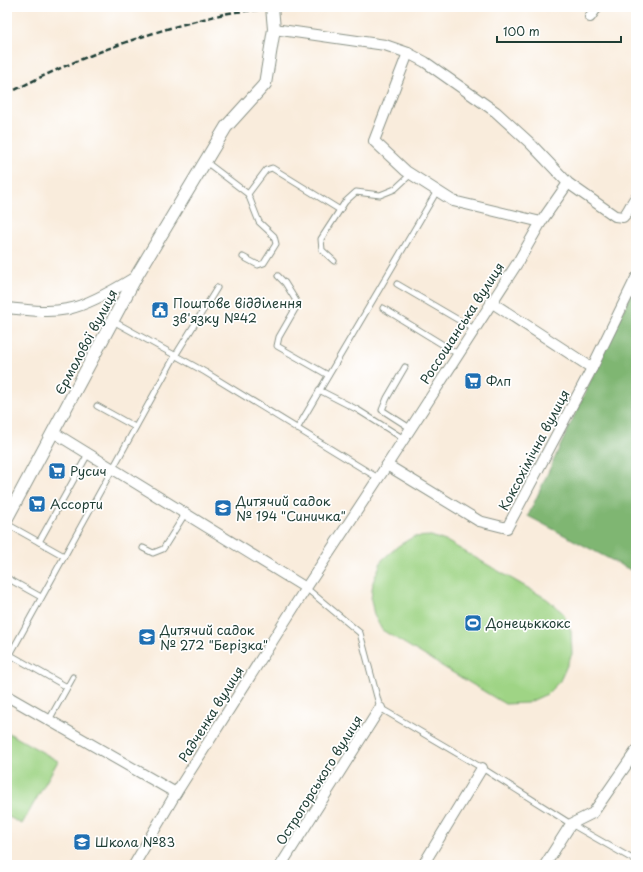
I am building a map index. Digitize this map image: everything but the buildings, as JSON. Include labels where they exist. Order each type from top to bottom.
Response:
[{"type":"street","name":"Єрмолової вулиця","points":[[8,517],[137,276],[226,127],[265,84],[274,29],[272,7]]},
{"type":"street","points":[[590,17],[597,7]]},
{"type":"street","points":[[274,29],[384,44],[408,53],[425,62],[496,112],[530,143],[568,183],[615,216],[623,217],[636,197]]},
{"type":"street","points":[[408,53],[374,141],[410,174],[453,201],[541,222]]},
{"type":"street","name":"Россошанська вулиця","points":[[378,478],[518,262],[541,222],[568,183]]},
{"type":"street","points":[[7,308],[52,311],[69,309],[115,289],[137,276]]},
{"type":"street","name":"Коксохімічна вулиця","points":[[387,465],[479,521],[507,528],[592,368],[636,278]]},
{"type":"street","points":[[491,302],[592,368]]},
{"type":"street","points":[[53,432],[306,588]]},
{"type":"street","name":"Радченка вулиця","points":[[134,865],[176,793],[306,588],[378,478]]},
{"type":"street","points":[[7,696],[176,793]]},
{"type":"street","name":"Острогорського вулиця","points":[[281,865],[380,708]]},
{"type":"street","points":[[545,865],[571,824],[593,813],[636,751]]},
{"type":"street","points":[[423,865],[482,768]]},
{"type":"lane","points":[[206,162],[248,194],[259,222],[274,236],[276,244],[264,263],[258,265],[243,257]]},
{"type":"lane","points":[[248,194],[266,170],[272,168],[340,210]]},
{"type":"lane","points":[[334,262],[322,250],[321,240],[345,202],[356,192],[380,195],[395,188],[410,174]]},
{"type":"lane","points":[[297,429],[437,191]]},
{"type":"lane","points":[[278,276],[285,283],[298,304],[279,337],[277,346],[328,375]]},
{"type":"lane","points":[[398,284],[474,329]]},
{"type":"lane","points":[[67,687],[8,656],[175,356],[217,288]]},
{"type":"lane","points":[[383,308],[458,354]]},
{"type":"lane","points":[[113,321],[175,356],[378,478]]},
{"type":"lane","points":[[406,367],[387,398],[382,410],[410,428]]},
{"type":"lane","points":[[319,390],[358,410],[404,439]]},
{"type":"lane","points":[[97,406],[135,427]]},
{"type":"lane","points":[[39,542],[88,454]]},
{"type":"lane","points":[[143,548],[154,552],[163,549],[185,514]]},
{"type":"lane","points":[[8,517],[39,542],[64,556]]},
{"type":"lane","points":[[7,578],[41,597]]},
{"type":"lane","points":[[306,588],[360,633],[380,708],[482,768],[571,824],[636,861]]},
{"type":"lane","points":[[49,720],[73,677]]},
{"type":"green space","points":[[636,282],[636,573],[528,516]]},
{"type":"green space","name":"Донецьккокс","points":[[431,536],[448,542],[547,599],[563,613],[571,631],[572,654],[560,681],[547,694],[527,703],[505,704],[382,630],[374,615],[371,600],[373,582],[382,560],[398,546],[413,537]]},
{"type":"green space","points":[[7,732],[58,761],[22,824],[7,816]]},
{"type":"railway","points":[[7,94],[60,68],[140,37],[224,14],[278,7]]},
{"type":"place","name":"Поштове відділення зв'язку №42","points":[[160,310]]},
{"type":"place","name":"Флп","points":[[473,381]]},
{"type":"place","name":"Русич","points":[[57,471]]},
{"type":"place","name":"Ассорти","points":[[37,504]]},
{"type":"place","name":"Дитячий садок № 194 \"Синичка\"","points":[[223,508]]},
{"type":"place","name":"Донецьккокс","points":[[473,623]]},
{"type":"place","name":"Дитячий садок № 272 \"Берізка\"","points":[[147,637]]},
{"type":"place","name":"Школа №83","points":[[82,842]]}]
